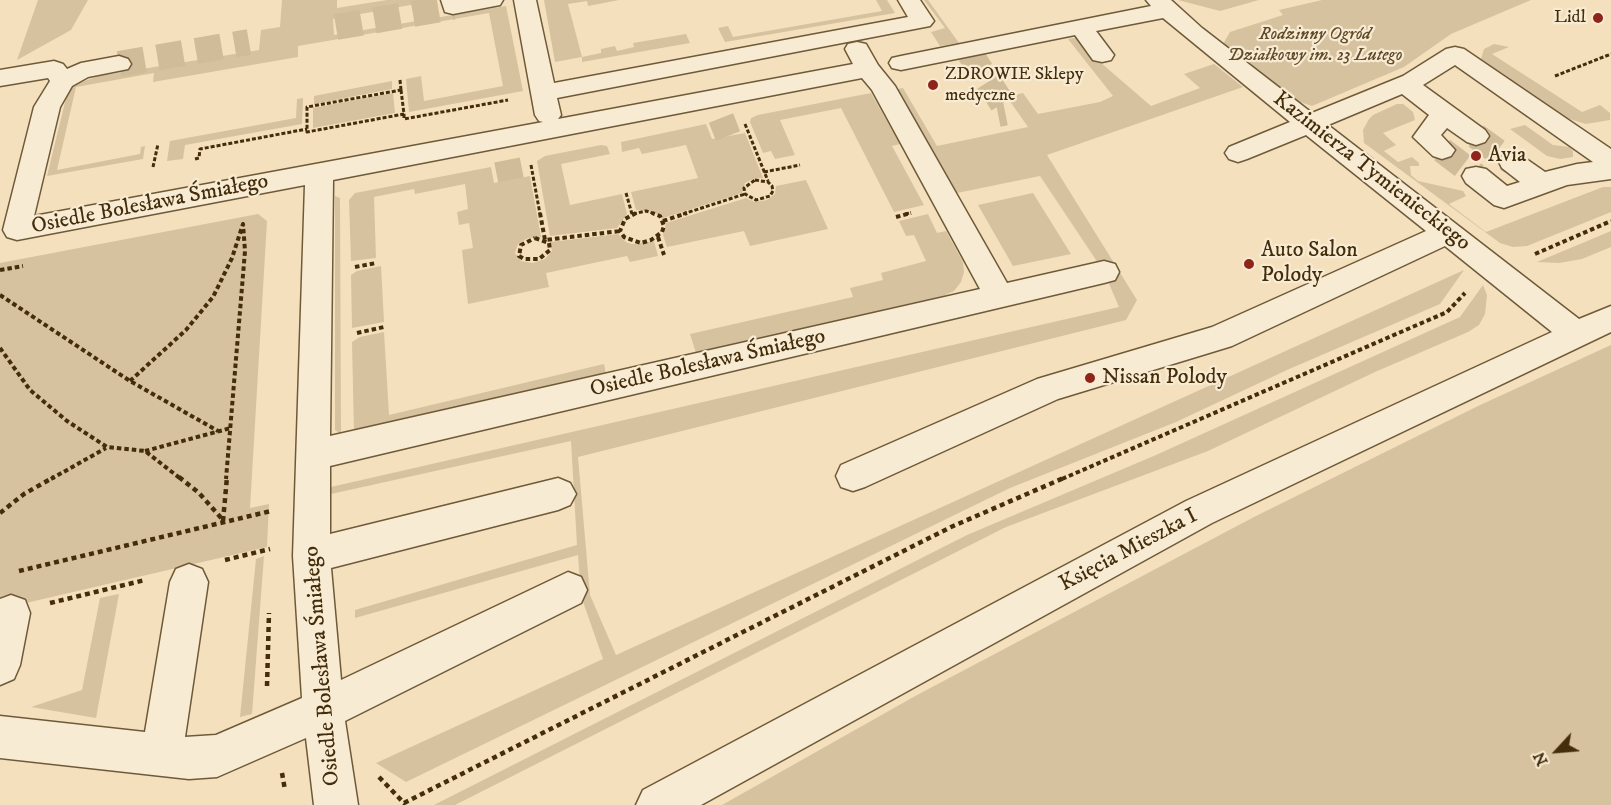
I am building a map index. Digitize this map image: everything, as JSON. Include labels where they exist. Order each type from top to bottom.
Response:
[{"type":"street","points":[[452,0],[453,7],[492,0]]},
{"type":"street","points":[[525,0],[551,128]]},
{"type":"street","points":[[543,93],[922,21],[909,0]]},
{"type":"street","name":"Kazimierza Tymienieckiego","points":[[901,63],[1070,29],[1162,5],[1576,334]]},
{"type":"street","points":[[1070,29],[1075,54]]},
{"type":"street","points":[[1070,29],[1102,55]]},
{"type":"street","points":[[849,36],[867,69],[883,86],[1000,297]]},
{"type":"street","points":[[1239,153],[1405,84],[1455,54],[1608,159]]},
{"type":"street","points":[[0,78],[54,69],[63,81],[81,71],[119,64]]},
{"type":"street","name":"Osiedle Bolesława Śmiałego","points":[[63,81],[47,107],[17,230],[319,173],[505,149],[551,128],[717,108],[867,69]]},
{"type":"street","points":[[1405,84],[1476,136]]},
{"type":"street","points":[[1442,150],[1426,137],[1444,113]]},
{"type":"street","points":[[1476,176],[1504,198],[1577,173],[1608,159]]},
{"type":"street","points":[[1512,162],[1542,184]]},
{"type":"street","name":"Osiedle Bolesława Śmiałego","points":[[319,173],[311,556],[323,710],[336,805]]},
{"type":"street","points":[[853,476],[1049,388],[1221,337],[1448,233]]},
{"type":"street","name":"Osiedle Bolesława Śmiałego","points":[[312,455],[1104,272]]},
{"type":"street","name":"Księcia Mieszka I","points":[[658,805],[1199,512],[1611,318]]},
{"type":"street","points":[[311,556],[558,494]]},
{"type":"street","points":[[162,754],[189,582]]},
{"type":"street","points":[[0,737],[189,758],[217,756],[323,710],[568,590]]},
{"type":"street","points":[[0,665],[11,613]]},
{"type":"path","points":[[1555,76],[1611,54]]},
{"type":"path","points":[[400,80],[404,119],[543,93]]},
{"type":"path","points":[[307,129],[307,107],[401,90]]},
{"type":"path","points":[[663,221],[745,194],[756,200],[770,196],[773,191],[741,114],[717,108]]},
{"type":"path","points":[[307,129],[307,132],[404,114]]},
{"type":"path","points":[[188,160],[199,158],[200,149],[307,129]]},
{"type":"path","points":[[153,167],[158,144]]},
{"type":"path","points":[[505,149],[529,156],[545,240],[549,243],[550,250],[539,259],[524,259],[519,256],[521,244],[534,238],[545,240],[620,231]]},
{"type":"path","points":[[142,169],[165,165]]},
{"type":"path","points":[[764,172],[800,165]]},
{"type":"path","points":[[745,194],[744,188],[748,183],[755,180],[768,182]]},
{"type":"path","points":[[626,194],[632,214]]},
{"type":"path","points":[[646,212],[653,213],[663,221],[664,226],[658,237],[641,243],[624,237],[620,231],[624,219],[632,214],[646,212]]},
{"type":"path","points":[[1534,254],[1611,221]]},
{"type":"path","points":[[130,381],[169,348],[207,305],[232,258],[243,224],[245,251],[223,521],[199,493],[145,451]]},
{"type":"path","points":[[658,237],[664,255]]},
{"type":"path","points":[[346,269],[376,263]]},
{"type":"path","points":[[371,769],[404,803],[951,527],[1448,312],[1467,290]]},
{"type":"path","points":[[0,295],[130,381],[218,431]]},
{"type":"path","points":[[347,335],[384,327]]},
{"type":"path","points":[[0,348],[30,390],[67,421],[107,447],[145,451],[231,428]]},
{"type":"path","points":[[0,513],[24,494],[107,447]]},
{"type":"path","points":[[11,572],[274,510],[274,519]]},
{"type":"path","points":[[272,560],[273,539]]},
{"type":"path","points":[[270,607],[266,677],[273,732],[286,795]]},
{"type":"green space","points":[[38,0],[88,0],[71,30],[17,60]]},
{"type":"green space","points":[[282,0],[337,0],[337,8],[387,0],[438,0],[333,19],[334,35],[506,6],[523,91],[409,112],[406,79],[421,76],[424,101],[503,86],[489,13],[298,46],[298,57],[153,82],[154,73],[76,87],[57,170],[140,154],[141,147],[145,146],[143,159],[47,176],[67,94],[73,85],[99,76],[259,50],[261,30],[280,27]]},
{"type":"green space","points":[[544,0],[619,0],[588,6],[587,1],[568,4],[582,57],[555,62]]},
{"type":"green space","points":[[876,0],[887,0],[895,13],[725,42],[718,28],[728,26],[733,37],[882,11]]},
{"type":"green space","points":[[924,0],[928,0],[959,43],[940,46],[931,32],[945,28]]},
{"type":"green space","points":[[1178,0],[1259,0],[1220,11]]},
{"type":"green space","name":"Rodzinny Ogród Działkowy im. 23 Lutego","points":[[1322,0],[1531,0],[1451,34],[1404,67],[1312,106],[1297,101],[1223,44],[1230,32],[1283,15],[1279,10]]},
{"type":"green space","points":[[686,34],[690,43],[582,62],[582,57],[601,53],[601,49],[615,46],[617,51],[634,47],[633,43]]},
{"type":"green space","points":[[1079,37],[1093,56],[1151,106],[1200,88],[1184,74],[1214,64],[1243,87],[1047,155],[1137,300],[1126,320],[578,457],[590,595],[616,655],[1464,270],[1440,304],[1287,370],[1176,422],[1010,488],[406,782],[376,763],[603,659],[581,596],[578,555],[355,618],[355,610],[577,545],[571,441],[331,494],[331,487],[1119,307],[1104,272],[1040,176],[952,194],[892,90],[903,88],[937,146],[1028,127],[1007,97],[1023,93],[1038,114],[1100,102],[1113,96],[1068,39]]},
{"type":"green space","points":[[1494,44],[1509,47],[1492,54],[1582,112],[1600,105],[1610,113],[1610,120],[1586,124],[1563,117],[1481,59],[1484,49]]},
{"type":"green space","points":[[392,81],[392,89],[314,104],[314,96]]},
{"type":"green space","points":[[393,93],[395,113],[313,128],[313,108]]},
{"type":"green space","points":[[871,93],[900,144],[892,146],[924,205],[894,212],[841,108],[780,120],[795,155],[775,159],[771,151],[763,153],[750,122],[751,118],[758,115]]},
{"type":"green space","points":[[303,98],[302,124],[185,145],[183,159],[167,161],[170,141],[296,118],[297,99]]},
{"type":"green space","points":[[1397,104],[1403,104],[1413,112],[1415,120],[1383,133],[1396,145],[1384,151],[1398,162],[1412,157],[1419,163],[1419,166],[1410,166],[1411,175],[1418,181],[1463,191],[1466,196],[1449,204],[1486,232],[1603,187],[1611,187],[1611,212],[1527,246],[1513,247],[1500,243],[1364,143],[1363,130],[1369,119]]},
{"type":"green space","points":[[706,124],[712,139],[745,133],[763,178],[745,183],[742,193],[663,218],[652,211],[636,210],[631,192],[698,178],[686,145],[642,154],[639,148],[622,152],[621,142]]},
{"type":"green space","points":[[1525,125],[1553,145],[1569,147],[1573,151],[1573,157],[1560,159],[1547,156],[1510,129]]},
{"type":"green space","points":[[601,145],[607,146],[610,154],[561,164],[570,205],[622,194],[627,214],[617,228],[550,236],[537,161],[545,156]]},
{"type":"green space","points":[[491,167],[494,183],[530,176],[541,237],[528,238],[518,244],[515,253],[521,261],[533,263],[545,259],[552,251],[550,242],[618,234],[626,242],[632,244],[654,241],[658,256],[630,262],[627,256],[546,273],[549,287],[468,304],[462,250],[473,248],[469,223],[459,225],[457,212],[468,209],[465,184],[415,194],[414,189],[374,197],[376,258],[351,261],[349,200],[355,193]]},
{"type":"green space","points":[[806,180],[828,229],[750,246],[744,231],[667,247],[663,235],[666,223],[746,198],[755,202],[767,200],[775,194],[776,186]]},
{"type":"green space","points":[[1033,193],[1071,254],[1013,266],[978,205]]},
{"type":"green space","points":[[335,196],[340,198],[341,434],[335,430]]},
{"type":"green space","points":[[258,214],[267,221],[250,508],[269,504],[267,547],[0,609],[0,263]]},
{"type":"green space","points":[[928,214],[937,233],[946,231],[963,262],[964,272],[961,282],[954,291],[943,296],[696,353],[690,334],[853,297],[850,288],[883,280],[881,273],[926,261],[914,235],[906,236],[899,221]]},
{"type":"green space","points":[[1611,231],[1611,247],[1582,259],[1559,263],[1537,262]]},
{"type":"green space","points":[[381,266],[384,322],[352,328],[351,275],[357,271]]},
{"type":"green space","points":[[1483,285],[1487,295],[1485,314],[1479,325],[1468,332],[1375,372],[1208,451],[1006,527],[455,805],[434,805],[967,535],[1156,455],[1460,317]]},
{"type":"green space","points":[[384,332],[389,415],[604,364],[606,374],[354,434],[352,342],[360,337]]},
{"type":"green space","points":[[1611,345],[1611,805],[722,805],[917,695],[1254,517],[1478,406]]},
{"type":"green space","points":[[264,556],[252,714],[240,717],[256,559]]},
{"type":"green space","points":[[119,594],[96,718],[31,707],[82,690],[100,598]]},
{"type":"tunnel","points":[[336,27],[453,7]]},
{"type":"tunnel","points":[[119,64],[249,42]]},
{"type":"tunnel","points":[[967,49],[1008,112],[998,114]]},
{"type":"tunnel","points":[[721,118],[728,136]]},
{"type":"tunnel","points":[[1476,136],[1512,162]]},
{"type":"tunnel","points":[[1442,150],[1476,176]]},
{"type":"tunnel","points":[[507,160],[511,180]]},
{"type":"place","name":"Lidl","points":[[1598,18]]},
{"type":"place","name":"ZDROWIE Sklepy medyczne","points":[[933,85]]},
{"type":"place","name":"Avia","points":[[1476,156]]},
{"type":"place","name":"Auto Salon Polody","points":[[1249,264]]},
{"type":"place","name":"Nissan Polody","points":[[1090,378]]}]
